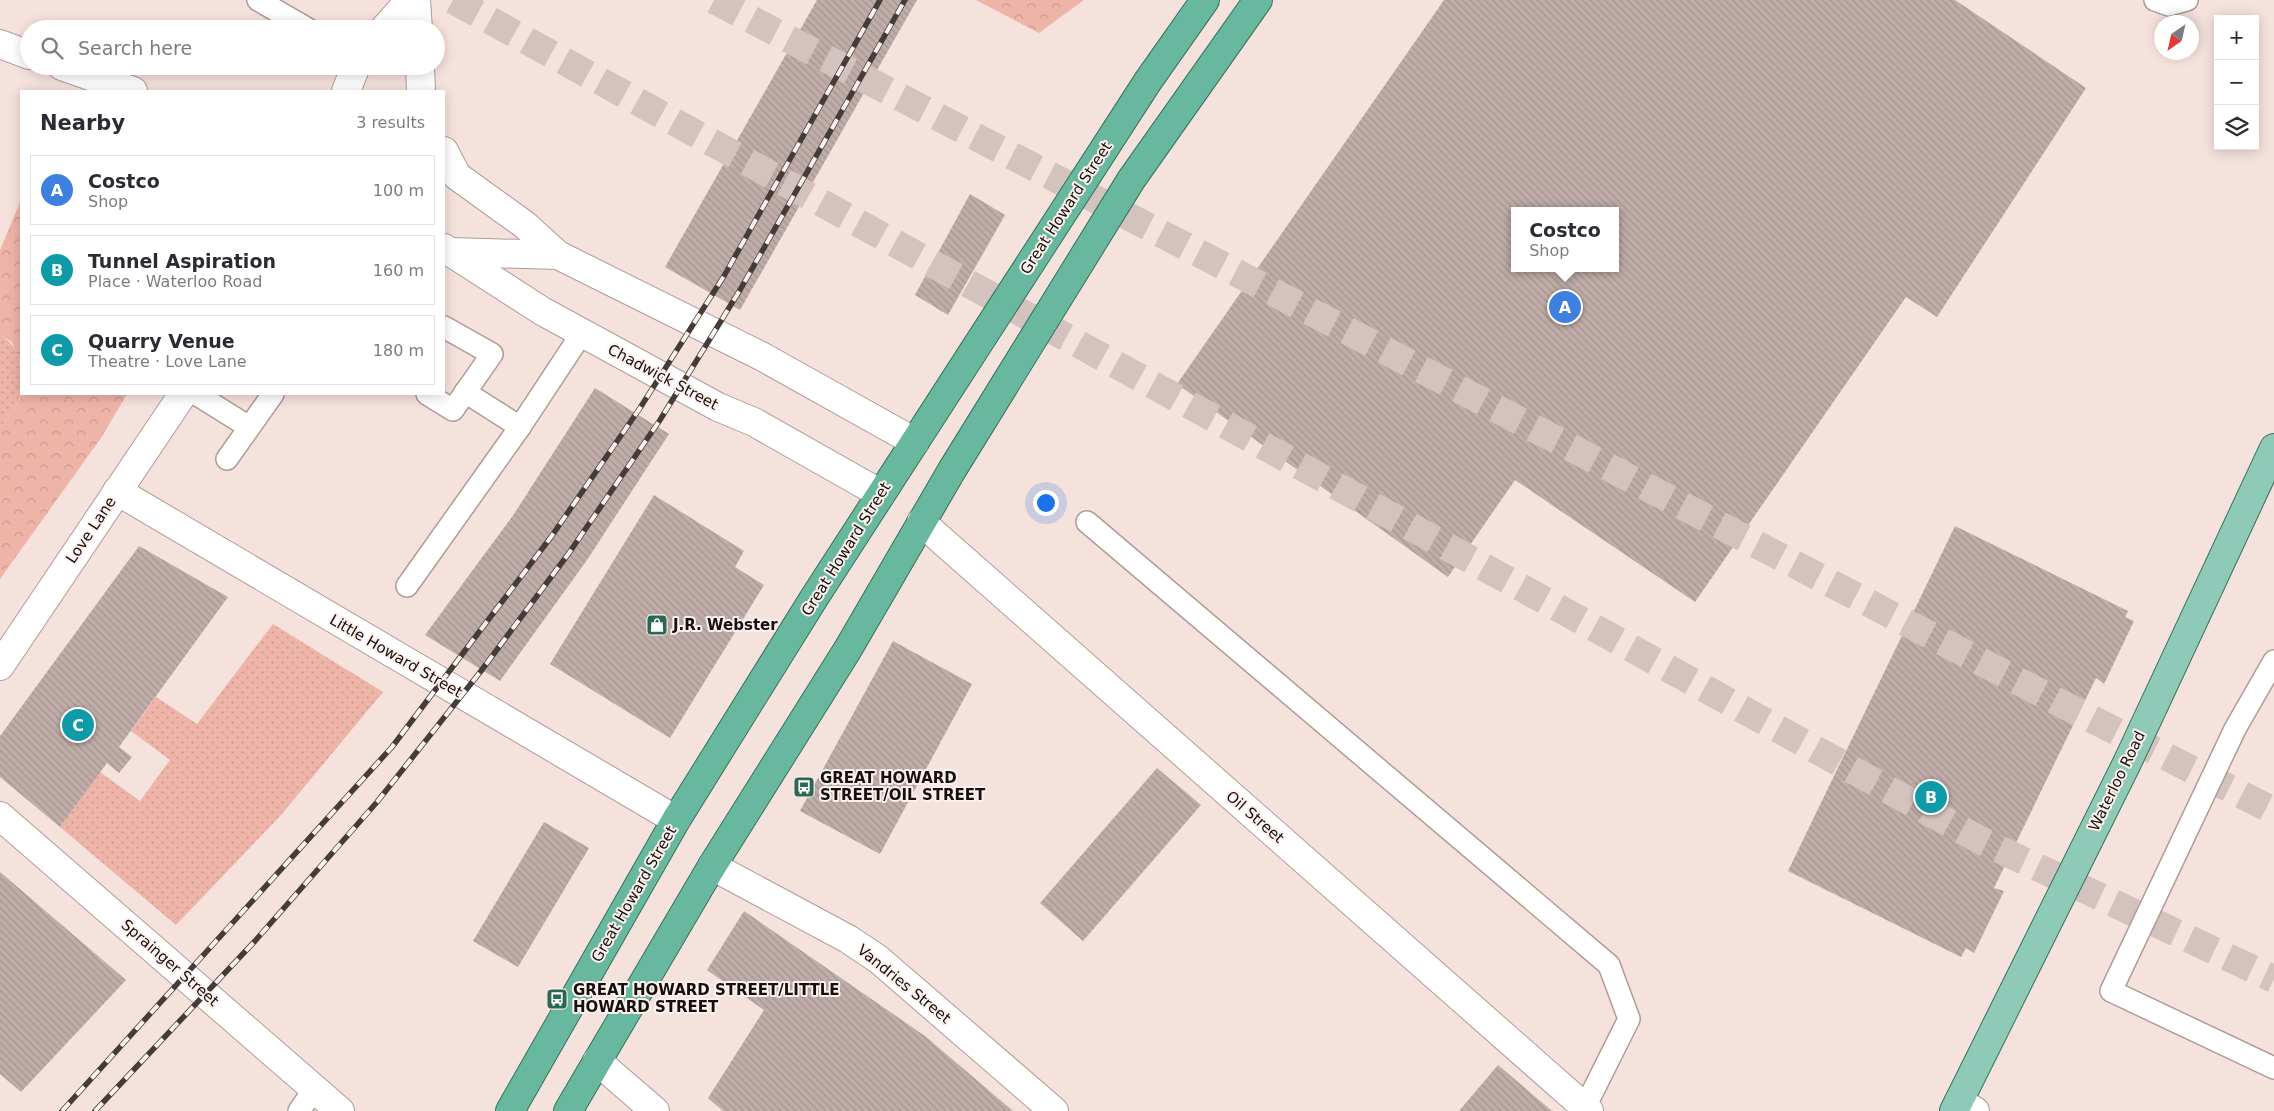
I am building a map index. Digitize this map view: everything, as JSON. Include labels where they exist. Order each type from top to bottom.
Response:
[{"type":"highway","name":"Great Howard Street","points":[[510,1111],[676,820],[881,494],[1148,81],[1205,0]]},
{"type":"highway","points":[[568,1111],[712,866],[848,648],[921,522],[1131,180],[1258,0]]},
{"type":"main road","name":"Waterloo Road","points":[[1962,1108],[2127,763],[2274,448]]},
{"type":"street","points":[[392,20],[410,0]]},
{"type":"street","points":[[416,0],[417,20]]},
{"type":"street","points":[[0,44],[20,52]]},
{"type":"street","points":[[88,75],[130,90]]},
{"type":"street","points":[[346,90],[352,75]]},
{"type":"street","points":[[420,75],[421,90]]},
{"type":"street","name":"Chadwick Street","points":[[445,153],[457,176],[525,225],[558,255],[763,357],[915,442]]},
{"type":"street","name":"Chadwick Street","points":[[447,250],[558,255]]},
{"type":"street","name":"Chadwick Street","points":[[447,250],[542,311],[718,407],[754,422],[881,494]]},
{"type":"street","name":"Love Lane","points":[[0,666],[182,395]]},
{"type":"street","name":"Little Howard Street","points":[[117,491],[676,820]]},
{"type":"street","name":"Oil Street","points":[[921,522],[1587,1109]]},
{"type":"street","name":"Sprainger Street","points":[[0,816],[340,1111]]},
{"type":"street","name":"Vandries Street","points":[[712,866],[848,939],[878,959],[1054,1111]]},
{"type":"street","points":[[597,1061],[655,1111]]},
{"type":"lane","points":[[2155,0],[2169,6],[2187,0]]},
{"type":"lane","points":[[260,1],[293,20]]},
{"type":"lane","points":[[429,395],[453,410],[492,354],[445,328]]},
{"type":"lane","points":[[406,586],[520,427],[582,333]]},
{"type":"lane","points":[[465,392],[520,427]]},
{"type":"lane","points":[[198,395],[249,427]]},
{"type":"lane","points":[[227,459],[272,395]]},
{"type":"lane","points":[[1087,522],[1609,965],[1629,1019],[1587,1109]]},
{"type":"lane","points":[[2274,662],[2235,729],[2112,991],[2274,1068]]},
{"type":"lane","points":[[299,1111],[315,1088]]},
{"type":"green space","points":[[976,0],[1084,0],[1039,33]]},
{"type":"green space","points":[[20,202],[20,362],[12,342],[0,335],[0,250]]},
{"type":"green space","points":[[0,335],[8,340],[17,353],[20,368],[20,395],[23,395],[0,428]]},
{"type":"green space","points":[[23,395],[126,395],[101,438],[0,579],[0,428]]},
{"type":"green space","points":[[273,624],[383,692],[281,815],[176,925],[60,827],[100,772],[140,801],[170,760],[131,731],[156,697],[197,724]]},
{"type":"building","points":[[817,0],[917,0],[740,310],[665,267]]},
{"type":"building","points":[[1444,0],[1955,0],[2086,88],[1937,317],[1906,297],[1695,602],[1515,480],[1448,577],[1177,384]]},
{"type":"building","points":[[970,194],[1005,215],[948,315],[915,295]]},
{"type":"building","points":[[595,388],[669,434],[587,560],[500,681],[425,635],[514,514]]},
{"type":"building","name":"J.R. Webster","points":[[654,495],[744,551],[735,567],[764,585],[670,738],[550,664]]},
{"type":"building","points":[[1955,526],[2128,611],[2125,617],[2134,621],[2104,684],[2096,678],[1994,888],[2004,891],[1974,953],[1966,948],[1961,957],[1788,871]]},
{"type":"building","points":[[139,546],[228,597],[119,747],[132,757],[119,773],[107,763],[60,827],[0,777],[0,736]]},
{"type":"building","points":[[893,641],[972,684],[880,854],[800,811]]},
{"type":"building","points":[[1157,768],[1201,805],[1083,941],[1040,903]]},
{"type":"building","points":[[544,822],[589,848],[518,967],[473,941]]},
{"type":"building","points":[[0,872],[126,980],[21,1092],[0,1074]]},
{"type":"building","points":[[744,911],[925,1036],[1013,1111],[723,1111],[708,1098],[764,1010],[707,970]]},
{"type":"building","points":[[1498,1065],[1552,1111],[1459,1111]]},
{"type":"tunnel","points":[[453,0],[1982,841],[2274,979]]},
{"type":"tunnel","points":[[714,0],[2064,705],[2274,811]]},
{"type":"railway","points":[[62,1111],[392,747],[551,537],[640,408],[724,276],[880,0]]},
{"type":"railway","points":[[95,1111],[255,941],[377,802],[481,671],[569,553],[660,420],[740,290],[905,0]]},
{"type":"place","name":"Costco","points":[[1565,307]]},
{"type":"place","name":"J.R. Webster","points":[[657,625]]},
{"type":"place","name":"Quarry Venue","points":[[78,725]]},
{"type":"place","name":"GREAT HOWARD STREET/OIL STREET","points":[[804,787]]},
{"type":"place","name":"Tunnel Aspiration","points":[[1931,797]]},
{"type":"place","name":"GREAT HOWARD STREET/LITTLE HOWARD STREET","points":[[557,999]]}]
